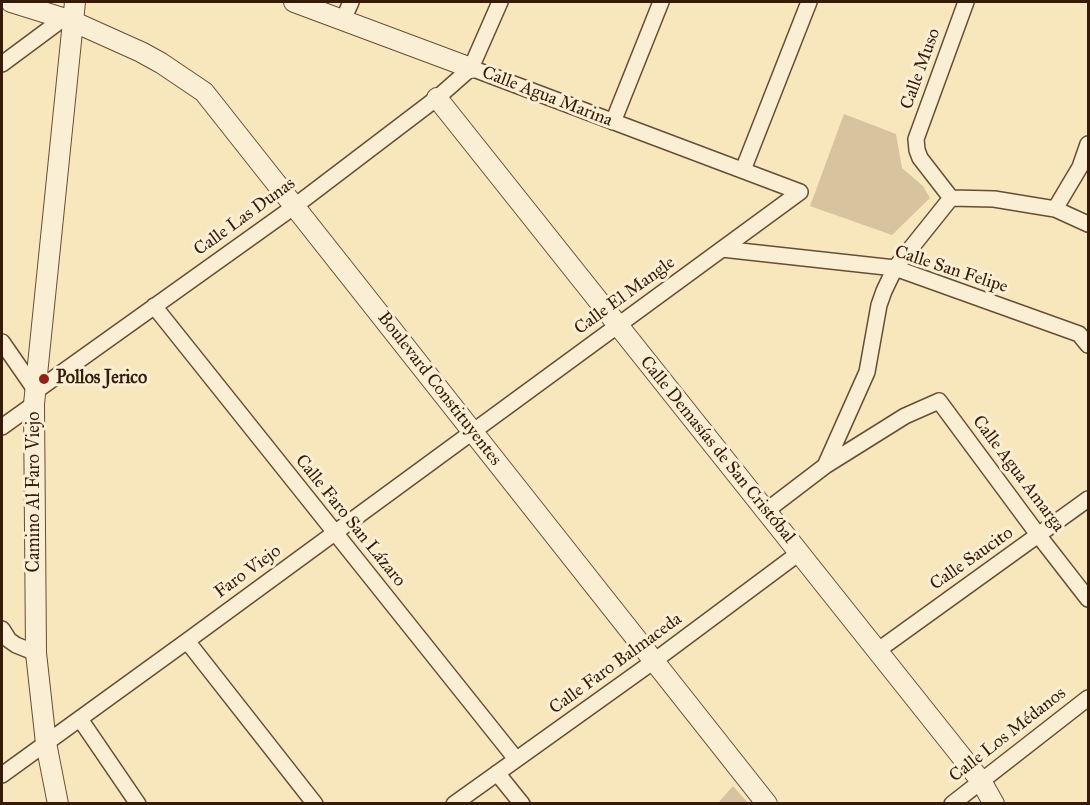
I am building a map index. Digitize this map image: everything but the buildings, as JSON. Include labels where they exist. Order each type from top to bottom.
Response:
[{"type":"street","name":"Boulevard Constituyentes","points":[[11,2],[68,20],[161,63],[204,92],[767,804]]},
{"type":"street","name":"Camino Al Faro Viejo","points":[[58,804],[46,743],[36,653],[35,397],[68,20],[75,2]]},
{"type":"street","name":"Calle Agua Marina","points":[[294,2],[800,192]]},
{"type":"street","points":[[343,20],[351,2]]},
{"type":"street","points":[[471,68],[500,2]]},
{"type":"street","points":[[613,122],[661,2]]},
{"type":"street","points":[[743,170],[809,2]]},
{"type":"street","name":"Calle Muso","points":[[951,198],[920,158],[916,139],[966,2]]},
{"type":"street","points":[[2,64],[68,20]]},
{"type":"street","name":"Calle Las Dunas","points":[[2,427],[35,397],[154,306],[294,206],[437,98],[471,68]]},
{"type":"street","name":"Calle Demasías de San Cristóbal","points":[[437,98],[981,782],[994,804]]},
{"type":"street","points":[[1055,209],[1084,164],[1089,144]]},
{"type":"street","name":"Calle El Mangle","points":[[473,432],[800,192]]},
{"type":"street","points":[[766,511],[825,466],[863,384],[879,305],[895,268],[951,198],[994,199],[1055,209],[1089,224]]},
{"type":"street","name":"Calle San Felipe","points":[[722,249],[895,268],[1079,334],[1089,345]]},
{"type":"street","name":"Calle Faro San Lázaro","points":[[154,306],[516,759]]},
{"type":"street","points":[[2,342],[35,397]]},
{"type":"street","name":"Calle Agua Amarga","points":[[825,466],[905,416],[939,401],[1039,536],[1089,598]]},
{"type":"street","name":"Faro Viejo","points":[[2,775],[473,432]]},
{"type":"street","name":"Calle Saucito","points":[[877,651],[1089,499]]},
{"type":"street","name":"Calle Faro Balmaceda","points":[[454,804],[654,662],[799,553]]},
{"type":"street","points":[[2,630],[16,645],[36,653]]},
{"type":"street","points":[[187,641],[315,804]]},
{"type":"street","name":"Calle Los Médanos","points":[[952,804],[1089,698]]},
{"type":"street","points":[[80,719],[138,804]]},
{"type":"street","points":[[497,773],[522,804]]},
{"type":"shaded area","points":[[844,114],[896,134],[902,168],[923,186],[930,198],[892,235],[810,206]]},
{"type":"shaded area","points":[[733,786],[748,803],[718,803]]},
{"type":"place","name":"Pollos Jerico","points":[[44,379]]}]
